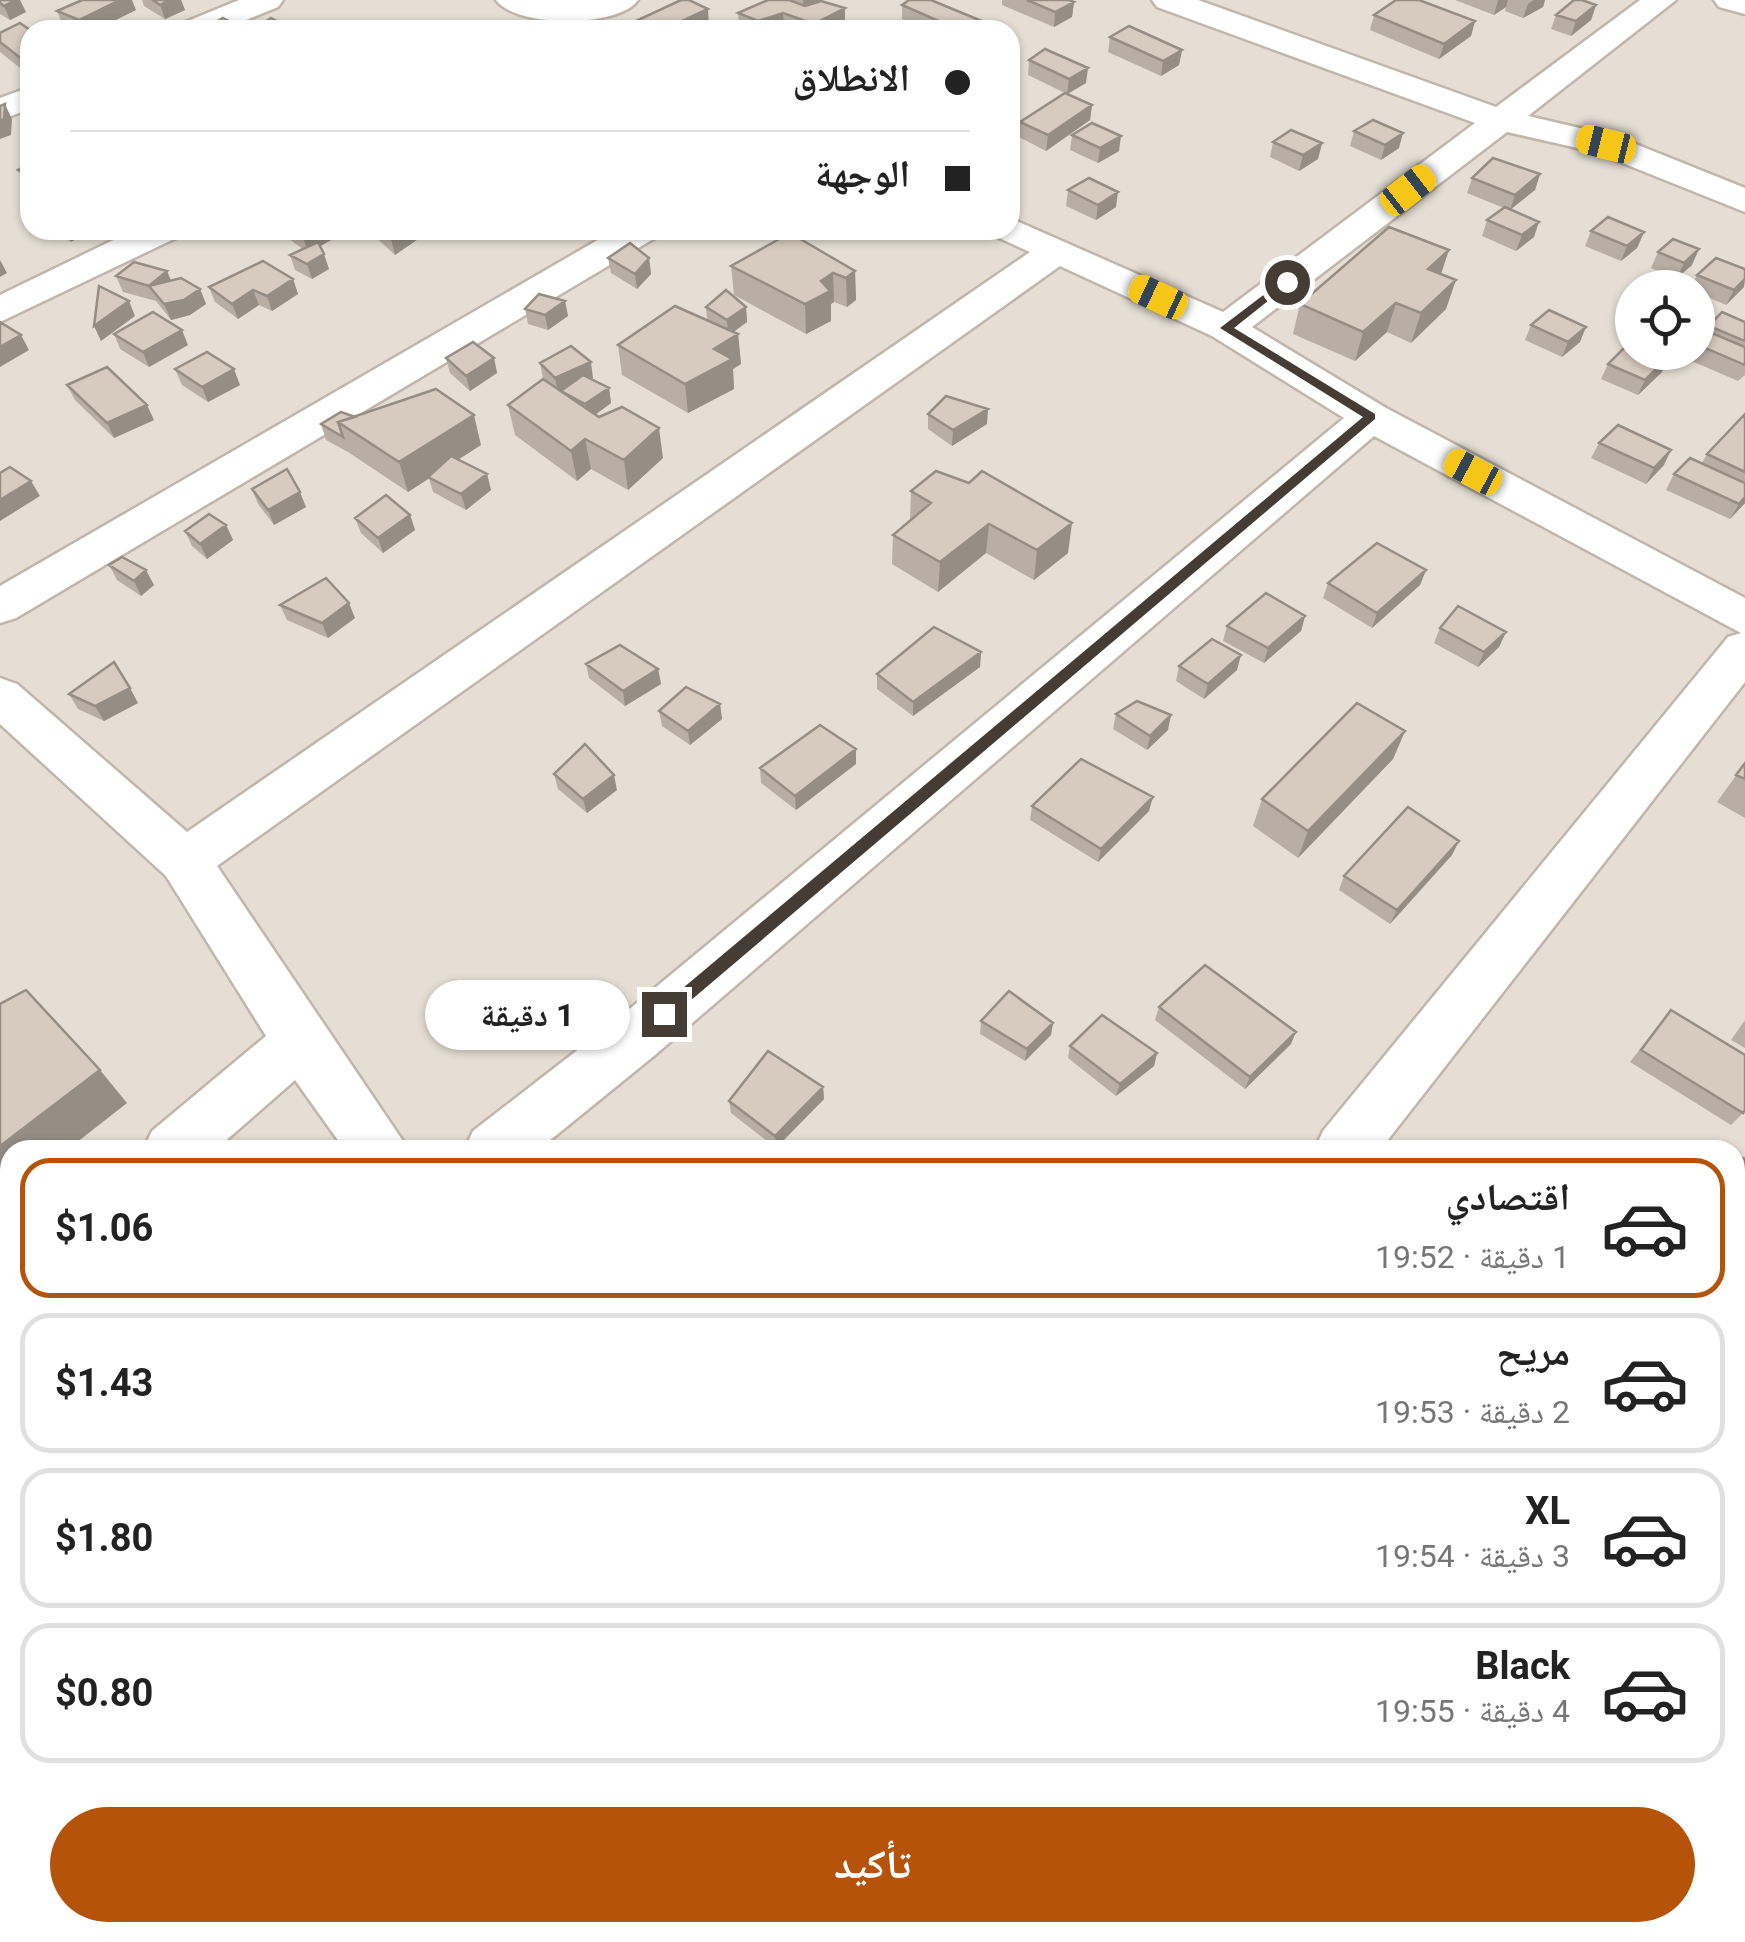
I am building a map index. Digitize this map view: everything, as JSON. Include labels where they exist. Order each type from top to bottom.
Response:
[{"type":"street","points":[[218,20],[267,0]]},
{"type":"street","points":[[524,6],[579,12],[622,0]]},
{"type":"street","points":[[1168,0],[1498,120],[1606,144],[1745,201]]},
{"type":"street","points":[[1226,328],[1660,0]]},
{"type":"street","points":[[1730,0],[1745,5]]},
{"type":"street","points":[[524,6],[553,20]]},
{"type":"street","points":[[1020,234],[1226,328],[1371,416],[1745,618]]},
{"type":"street","points":[[0,310],[143,240]]},
{"type":"street","points":[[0,607],[625,240]]},
{"type":"street","points":[[185,861],[1057,251]]},
{"type":"street","points":[[507,1140],[650,1026],[1371,416]]},
{"type":"street","points":[[1352,1140],[1745,649]]},
{"type":"street","points":[[2,701],[185,861],[300,1040],[372,1140]]},
{"type":"street","points":[[184,1140],[300,1040]]},
{"type":"shaded area","points":[[0,0],[1745,0],[1745,1140],[0,1140]]},
{"type":"building","points":[[82,0],[120,0],[79,20],[57,11]]},
{"type":"building","points":[[681,0],[708,9],[684,20],[638,20]]},
{"type":"building","points":[[768,0],[789,0],[805,6],[821,1],[845,8],[822,20],[803,20],[783,13],[756,20],[738,13]]},
{"type":"building","points":[[909,0],[931,0],[979,20],[936,20],[902,5]]},
{"type":"building","points":[[1027,0],[1069,0],[1074,2],[1055,12]]},
{"type":"building","points":[[1396,0],[1419,0],[1475,21],[1444,44],[1374,15]]},
{"type":"building","points":[[1574,0],[1596,5],[1576,21],[1556,15]]},
{"type":"building","points":[[20,23],[20,58],[0,42],[0,33]]},
{"type":"building","points":[[1129,26],[1182,50],[1163,61],[1110,37]]},
{"type":"building","points":[[1045,49],[1088,68],[1069,79],[1029,60]]},
{"type":"building","points":[[1065,93],[1092,105],[1048,135],[1020,122]]},
{"type":"building","points":[[5,104],[4,119],[0,121],[0,106]]},
{"type":"building","points":[[1373,120],[1403,133],[1385,145],[1354,131]]},
{"type":"building","points":[[1092,123],[1121,136],[1100,148],[1072,135]]},
{"type":"building","points":[[1291,130],[1322,143],[1303,155],[1273,142]]},
{"type":"building","points":[[1493,158],[1540,174],[1515,195],[1472,178]]},
{"type":"building","points":[[1089,178],[1118,192],[1098,205],[1068,190]]},
{"type":"building","points":[[1505,207],[1539,222],[1522,235],[1487,220]]},
{"type":"building","points":[[1608,217],[1644,232],[1627,246],[1591,231]]},
{"type":"building","points":[[1389,227],[1449,250],[1428,269],[1456,280],[1421,313],[1396,303],[1363,332],[1300,304]]},
{"type":"building","points":[[1673,239],[1699,249],[1684,263],[1658,252]]},
{"type":"building","points":[[777,240],[802,240],[855,271],[846,278],[833,273],[821,281],[830,291],[805,304],[731,266]]},
{"type":"building","points":[[318,242],[324,254],[307,264],[290,255]]},
{"type":"building","points":[[630,243],[649,258],[635,274],[608,258]]},
{"type":"building","points":[[1716,258],[1745,269],[1745,279],[1734,290],[1715,282],[1715,270],[1703,270]]},
{"type":"building","points":[[263,261],[293,279],[267,296],[253,290],[232,304],[209,287]]},
{"type":"building","points":[[134,262],[167,271],[149,286],[116,276]]},
{"type":"building","points":[[181,278],[200,289],[184,300],[164,304],[149,286]]},
{"type":"building","points":[[99,286],[129,301],[94,326]]},
{"type":"building","points":[[726,290],[746,307],[727,320],[706,307]]},
{"type":"building","points":[[539,294],[565,301],[545,315],[525,309]]},
{"type":"building","points":[[675,306],[738,334],[714,349],[732,359],[685,384],[618,345]]},
{"type":"building","points":[[1549,310],[1586,327],[1568,342],[1531,325]]},
{"type":"building","points":[[153,312],[182,330],[143,352],[114,334]]},
{"type":"building","points":[[1722,312],[1745,322],[1745,341],[1715,328],[1715,320]]},
{"type":"building","points":[[0,322],[21,335],[0,347]]},
{"type":"building","points":[[1715,334],[1745,347],[1745,365],[1715,352]]},
{"type":"building","points":[[473,342],[494,358],[466,376],[446,358]]},
{"type":"building","points":[[571,346],[591,362],[555,378],[540,363]]},
{"type":"building","points":[[207,352],[234,369],[202,387],[175,369]]},
{"type":"building","points":[[107,367],[147,405],[107,423],[67,385]]},
{"type":"building","points":[[1622,370],[1655,370],[1645,380]]},
{"type":"building","points":[[583,375],[609,388],[585,404],[561,391]]},
{"type":"building","points":[[543,379],[599,417],[622,407],[659,428],[624,460],[585,439],[571,451],[508,405]]},
{"type":"building","points":[[436,389],[474,415],[399,462],[338,422]]},
{"type":"building","points":[[946,396],[988,409],[953,430],[928,414]]},
{"type":"building","points":[[341,412],[355,417],[338,422],[343,437],[321,424]]},
{"type":"building","points":[[1745,414],[1745,472],[1707,454]]},
{"type":"building","points":[[1618,425],[1671,450],[1654,468],[1599,443]]},
{"type":"building","points":[[451,456],[487,474],[461,494],[428,477]]},
{"type":"building","points":[[1690,458],[1745,483],[1745,497],[1739,504],[1674,474]]},
{"type":"building","points":[[10,467],[31,481],[0,500],[0,473]]},
{"type":"building","points":[[287,469],[300,492],[268,510],[252,489]]},
{"type":"building","points":[[936,471],[969,483],[982,471],[1072,523],[1037,550],[989,524],[940,562],[893,535],[931,503],[911,491]]},
{"type":"building","points":[[386,495],[410,515],[378,538],[355,518]]},
{"type":"building","points":[[209,514],[226,525],[200,544],[185,531]]},
{"type":"building","points":[[1377,543],[1426,570],[1377,613],[1328,583]]},
{"type":"building","points":[[122,557],[146,570],[134,581],[109,565]]},
{"type":"building","points":[[326,578],[349,603],[322,623],[280,605]]},
{"type":"building","points":[[1266,593],[1305,616],[1268,648],[1227,626]]},
{"type":"building","points":[[1458,606],[1506,632],[1484,652],[1440,628]]},
{"type":"building","points":[[934,627],[981,652],[913,702],[877,674]]},
{"type":"building","points":[[1212,639],[1241,655],[1208,684],[1179,666]]},
{"type":"building","points":[[620,645],[658,669],[623,691],[586,664]]},
{"type":"building","points":[[114,662],[130,688],[95,706],[69,694]]},
{"type":"building","points":[[686,687],[720,704],[688,731],[659,711]]},
{"type":"building","points":[[1137,701],[1171,715],[1150,736],[1116,714]]},
{"type":"building","points":[[1357,703],[1405,731],[1308,831],[1262,799]]},
{"type":"building","points":[[820,725],[856,749],[795,796],[760,768]]},
{"type":"building","points":[[585,744],[614,775],[583,799],[554,774]]},
{"type":"building","points":[[1081,759],[1153,797],[1101,849],[1032,806]]},
{"type":"building","points":[[1745,763],[1745,779],[1736,775]]},
{"type":"building","points":[[1408,807],[1459,841],[1397,910],[1344,876]]},
{"type":"building","points":[[1205,965],[1296,1032],[1250,1077],[1159,1007]]},
{"type":"building","points":[[26,990],[100,1070],[8,1140],[0,1140],[0,1004]]},
{"type":"building","points":[[1009,991],[1053,1023],[1027,1049],[981,1021]]},
{"type":"building","points":[[1671,1010],[1745,1055],[1743,1113],[1641,1050]]},
{"type":"building","points":[[1102,1015],[1157,1053],[1120,1084],[1070,1046]]},
{"type":"building","points":[[768,1051],[823,1087],[775,1136],[729,1101]]},
{"type":"route","points":[[664,1014],[1371,416],[1226,328],[1287,282]]}]
